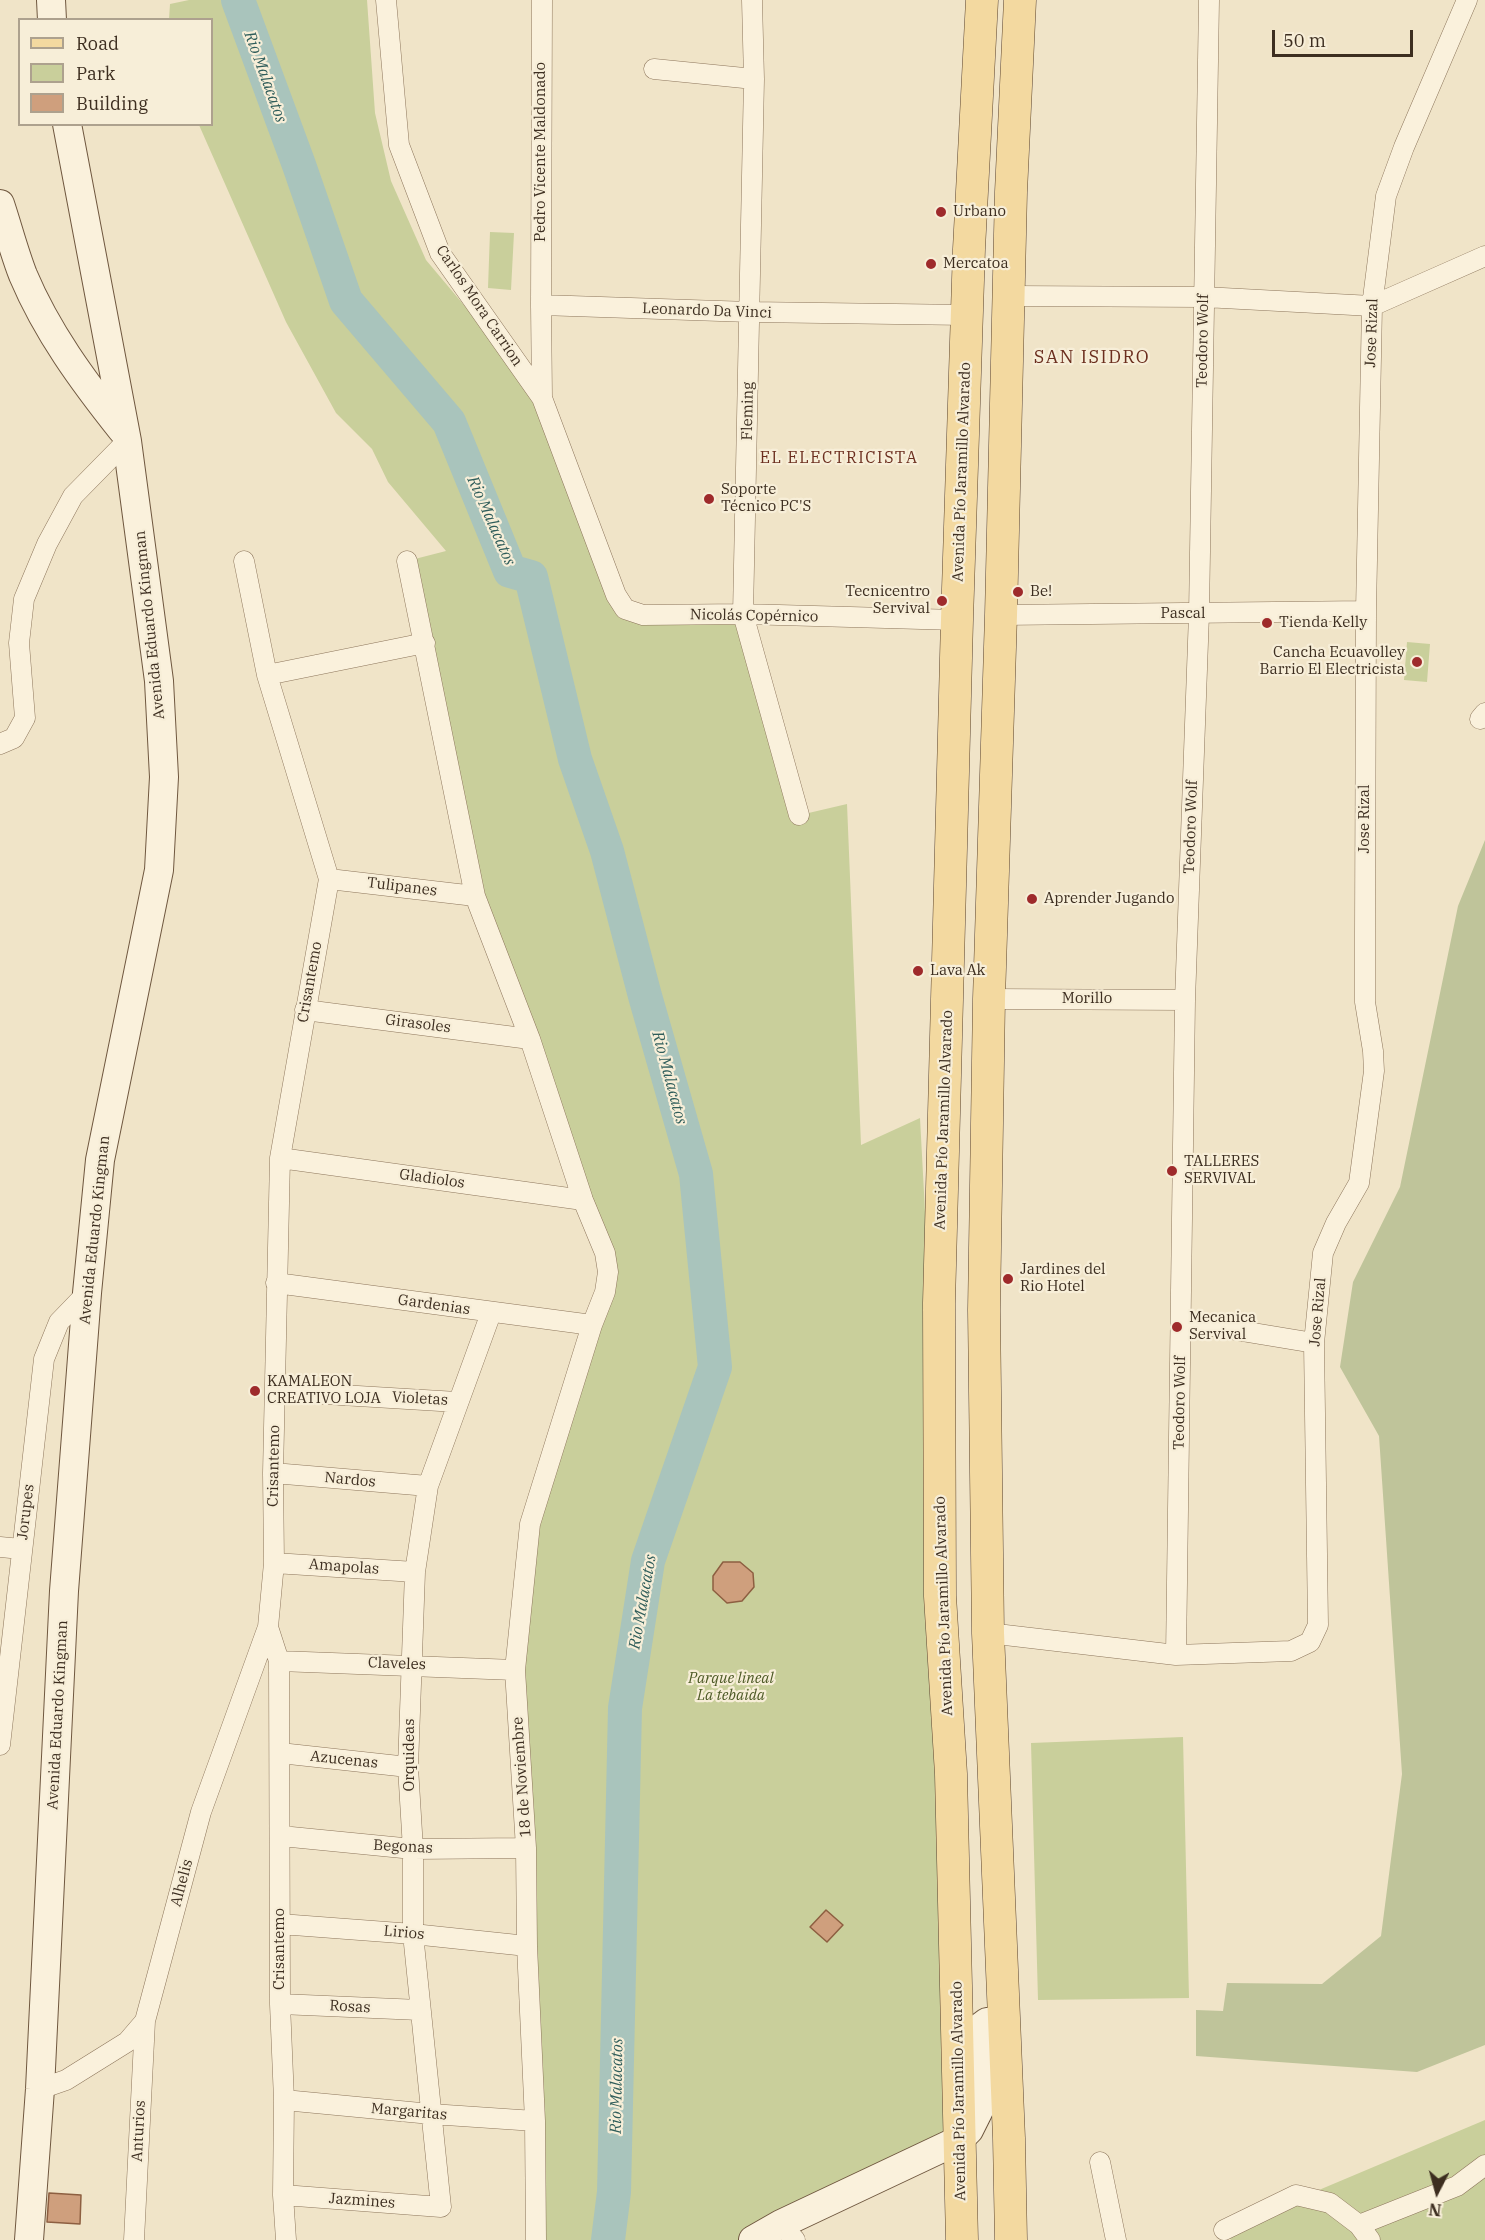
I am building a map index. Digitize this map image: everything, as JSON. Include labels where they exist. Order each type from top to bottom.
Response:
[{"type":"main road","points":[[51,0],[52,18]]},
{"type":"main road","name":"Avenida Pío Jaramillo Alvarado","points":[[962,2240],[951,1774],[940,1596],[939,1326],[957,620],[967,315],[982,0]]},
{"type":"main road","points":[[1011,2240],[988,1633],[984,1310],[989,999],[1010,296],[1011,192],[1020,0]]},
{"type":"main road","name":"Avenida Eduardo Kingman","points":[[29,2240],[40,2089],[64,1591],[87,1293],[100,1160],[159,870],[164,777],[159,681],[126,438],[67,126]]},
{"type":"main road","points":[[0,204],[23,274],[50,330],[79,376],[126,438]]},
{"type":"main road","points":[[753,2240],[788,2232],[958,2140],[969,2130],[983,2102],[978,2038],[980,2028],[987,2022],[1004,2021]]},
{"type":"street","name":"Carlos Mora Carrion","points":[[386,0],[399,145],[440,253],[542,398]]},
{"type":"street","name":"Pedro Vicente Maldonado","points":[[541,305],[542,0]]},
{"type":"street","name":"Fleming","points":[[752,0],[754,79],[743,615],[800,815]]},
{"type":"street","name":"Teodoro Wolf","points":[[1176,1655],[1185,1000],[1199,614],[1209,0]]},
{"type":"street","name":"Jose Rizal","points":[[1176,1655],[1291,1651],[1310,1642],[1318,1625],[1314,1343],[1323,1253],[1336,1223],[1359,1183],[1374,1071],[1365,1002],[1366,611],[1372,306],[1386,196],[1404,147],[1467,0]]},
{"type":"street","points":[[654,69],[754,79]]},
{"type":"street","points":[[1010,296],[1204,297],[1372,306],[1485,256]]},
{"type":"street","points":[[541,305],[542,398]]},
{"type":"street","name":"Leonardo Da Vinci","points":[[541,305],[750,312],[967,315]]},
{"type":"street","name":"Nicolás Copérnico","points":[[542,398],[616,595],[625,609],[643,615],[957,620]]},
{"type":"street","points":[[0,744],[14,738],[25,718],[19,643],[24,599],[47,544],[73,496],[126,438]]},
{"type":"street","name":"Crisantemo","points":[[244,561],[267,675],[329,879],[280,1158],[276,1283],[274,1563],[268,1627],[279,1660],[280,2004],[284,2100],[283,2195],[286,2240]]},
{"type":"street","name":"18 de Noviembre","points":[[407,561],[475,896],[530,1039],[583,1200],[605,1253],[608,1272],[605,1292],[592,1325],[530,1524],[515,1670],[526,1848],[527,1946],[535,2121],[536,2240]]},
{"type":"street","name":"Pascal","points":[[1001,615],[1366,611]]},
{"type":"street","points":[[267,675],[425,644]]},
{"type":"street","name":"Tulipanes","points":[[329,879],[475,896]]},
{"type":"street","name":"Morillo","points":[[989,999],[1185,1000]]},
{"type":"street","name":"Girasoles","points":[[305,1010],[530,1039]]},
{"type":"street","name":"Gladiolos","points":[[280,1158],[583,1200]]},
{"type":"street","name":"Gardenias","points":[[276,1283],[592,1325]]},
{"type":"street","name":"Jorupes","points":[[0,1745],[44,1359],[60,1322],[87,1293]]},
{"type":"street","name":"Orquideas","points":[[441,2207],[413,1934],[413,1849],[408,1767],[415,1572],[428,1486],[491,1313]]},
{"type":"street","points":[[1181,1322],[1314,1343]]},
{"type":"street","name":"Violetas","points":[[275,1390],[457,1402]]},
{"type":"street","name":"Nardos","points":[[273,1473],[428,1486]]},
{"type":"street","points":[[0,1547],[21,1549]]},
{"type":"street","name":"Amapolas","points":[[274,1563],[415,1572]]},
{"type":"street","name":"Alhelis","points":[[40,2089],[66,2080],[127,2042],[145,2021],[201,1812],[268,1627]]},
{"type":"street","points":[[988,1633],[1176,1655]]},
{"type":"street","name":"Claveles","points":[[279,1660],[515,1670]]},
{"type":"street","name":"Azucenas","points":[[280,1753],[408,1767]]},
{"type":"street","name":"Begonas","points":[[281,1836],[413,1849],[526,1848]]},
{"type":"street","name":"Lirios","points":[[280,1924],[413,1934],[527,1946]]},
{"type":"street","name":"Rosas","points":[[280,2004],[420,2010]]},
{"type":"street","name":"Anturios","points":[[134,2240],[145,2021]]},
{"type":"street","name":"Margaritas","points":[[284,2100],[535,2121]]},
{"type":"street","points":[[1100,2162],[1116,2240]]},
{"type":"street","points":[[1220,2237],[1296,2195],[1330,2203],[1365,2233],[1457,2186],[1485,2165]]},
{"type":"street","name":"Jazmines","points":[[283,2195],[441,2207]]},
{"type":"green space","name":"Parque lineal La tebaida","points":[[189,0],[367,0],[375,113],[391,181],[426,260],[542,398],[625,609],[743,614],[800,815],[847,804],[861,1145],[920,1118],[939,1474],[959,2140],[753,2240],[536,2240],[515,1670],[530,1524],[608,1272],[475,896],[407,561],[446,551],[388,482],[372,449],[336,413],[286,322],[199,126],[213,126],[213,18],[169,18],[170,4]]},
{"type":"green space","points":[[490,232],[514,233],[511,290],[488,288]]},
{"type":"green space","name":"Cancha Ecuavolley Barrio El Electricista","points":[[1407,642],[1430,644],[1427,682],[1404,680]]},
{"type":"green space","points":[[1485,840],[1485,2045],[1417,2072],[1196,2056],[1196,2010],[1223,2011],[1227,1983],[1322,1984],[1381,1936],[1402,1774],[1379,1436],[1340,1367],[1353,1282],[1400,1187],[1458,906]]},
{"type":"green space","points":[[1183,1737],[1189,1998],[1038,2000],[1031,1743]]},
{"type":"green space","points":[[1485,2120],[1485,2240],[1231,2240],[1224,2230]]},
{"type":"building","points":[[723,1562],[740,1562],[753,1573],[754,1587],[742,1601],[727,1603],[713,1590],[713,1576]]},
{"type":"building","points":[[826,1910],[843,1925],[827,1942],[810,1927]]},
{"type":"building","points":[[49,2193],[81,2195],[80,2224],[47,2222]]},
{"type":"waterway","name":"Rio Malacatos","points":[[238,0],[346,301],[449,422],[510,571],[531,577],[575,759],[607,851],[645,996],[696,1174],[715,1367],[648,1561],[625,1708],[614,2192],[608,2240]]},
{"type":"place","name":"Urbano","points":[[941,212]]},
{"type":"place","name":"Mercatoa","points":[[931,264]]},
{"type":"place","name":"Soporte Técnico PC'S","points":[[709,499]]},
{"type":"place","name":"Be!","points":[[1018,592]]},
{"type":"place","name":"Tecnicentro Servival","points":[[942,601]]},
{"type":"place","name":"Tienda Kelly","points":[[1267,623]]},
{"type":"place","name":"Cancha Ecuavolley Barrio El Electricista","points":[[1417,662]]},
{"type":"place","name":"Aprender Jugando","points":[[1032,899]]},
{"type":"place","name":"Lava Ak","points":[[918,971]]},
{"type":"place","name":"TALLERES SERVIVAL","points":[[1172,1171]]},
{"type":"place","name":"Jardines del Rio Hotel","points":[[1008,1279]]},
{"type":"place","name":"Mecanica Servival","points":[[1177,1327]]},
{"type":"place","name":"KAMALEON CREATIVO LOJA","points":[[255,1391]]},
{"type":"district","name":"SAN ISIDRO","points":[[1092,358]]},
{"type":"district","name":"EL ELECTRICISTA","points":[[839,458]]}]
